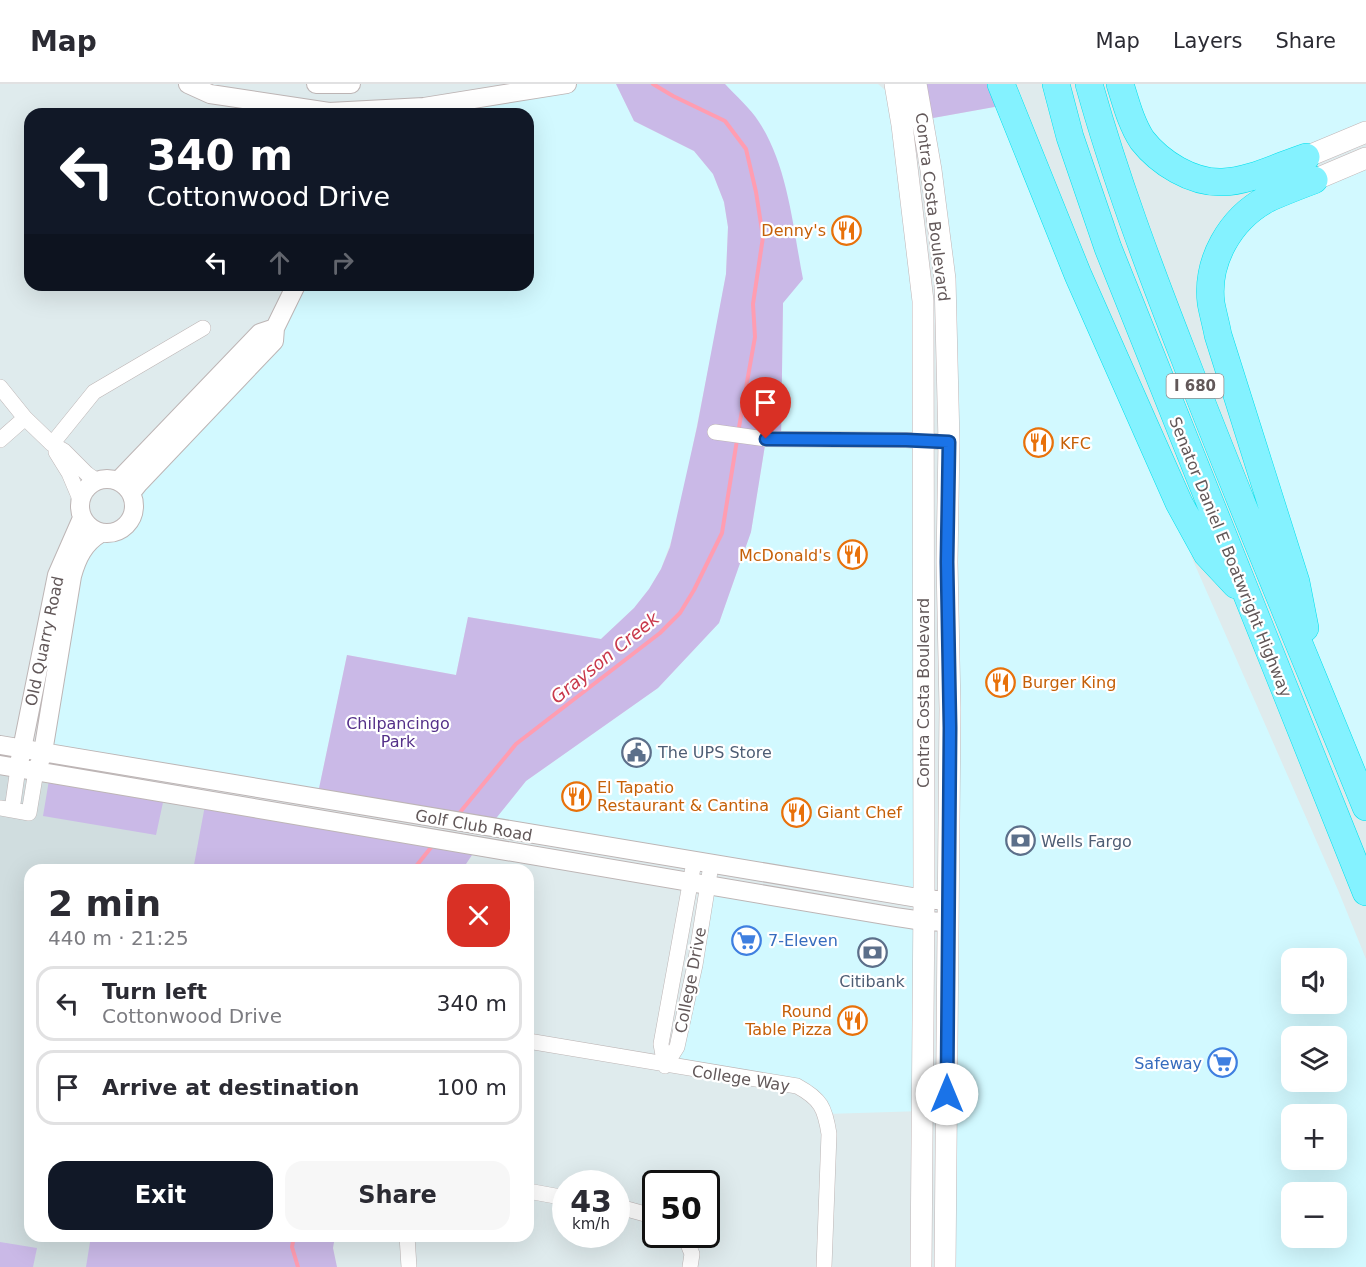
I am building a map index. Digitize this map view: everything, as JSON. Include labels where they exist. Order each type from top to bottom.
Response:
[{"type":"highway","points":[[1001,84],[1078,275],[1179,503],[1207,554],[1247,597]]},
{"type":"highway","name":"Senator Daniel E Boatwright Highway","points":[[1056,84],[1070,137],[1108,248],[1366,892]]},
{"type":"highway","name":"Senator Daniel E Boatwright Highway","points":[[1089,84],[1106,146],[1141,244],[1218,445],[1366,807]]},
{"type":"highway","points":[[1120,84],[1130,117],[1143,140],[1174,169],[1197,178],[1221,182],[1310,168]]},
{"type":"highway","points":[[1310,168],[1243,216],[1227,234],[1218,252],[1212,278],[1211,301],[1218,335],[1296,582],[1315,682]]},
{"type":"main road","points":[[878,84],[886,92],[902,125]]},
{"type":"main road","name":"Contra Costa Boulevard","points":[[895,84],[921,275],[923,338],[924,899],[921,1267]]},
{"type":"main road","name":"Contra Costa Boulevard","points":[[916,84],[931,170],[945,279],[949,416],[947,562],[950,710],[945,1267]]},
{"type":"main road","points":[[1310,168],[1366,132]]},
{"type":"main road","points":[[1310,168],[1366,158]]},
{"type":"main road","points":[[923,338],[938,354],[938,402],[940,408],[949,416]]},
{"type":"street","points":[[188,84],[210,94],[298,108]]},
{"type":"street","points":[[328,108],[322,84],[351,84]]},
{"type":"street","points":[[496,95],[500,90],[514,84]]},
{"type":"street","points":[[408,108],[567,84]]},
{"type":"street","points":[[0,387],[25,418],[87,474],[97,480],[104,479],[124,487],[139,483],[274,341],[275,328],[293,291]]},
{"type":"street","points":[[52,444],[94,392],[203,328]]},
{"type":"street","points":[[0,440],[25,418]]},
{"type":"street","points":[[715,432],[781,440],[949,442]]},
{"type":"street","points":[[52,444],[69,473],[87,525],[101,533]]},
{"type":"street","name":"Old Quarry Road","points":[[27,770],[22,748],[57,575],[81,508],[84,491],[97,480]]},
{"type":"street","name":"Old Quarry Road","points":[[27,770],[43,752],[72,576],[82,550],[91,539],[101,533],[117,531],[126,525],[134,509],[124,487]]},
{"type":"street","name":"Golf Club Road","points":[[0,745],[924,899],[949,911]]},
{"type":"street","name":"Golf Club Road","points":[[0,765],[923,921],[949,911]]},
{"type":"street","points":[[27,770],[29,813],[6,809],[27,770]]},
{"type":"street","name":"College Drive","points":[[665,1066],[662,1044],[702,863]]},
{"type":"street","name":"College Way","points":[[534,1042],[665,1066],[797,1086],[810,1093],[820,1102],[826,1114],[829,1134],[825,1267]]},
{"type":"street","points":[[534,1192],[552,1195]]},
{"type":"street","points":[[407,1242],[408,1267]]},
{"type":"street","points":[[690,1248],[692,1254],[690,1267]]},
{"type":"shaded area","points":[[567,84],[616,84],[634,121],[694,151],[713,174],[724,202],[728,227],[726,274],[677,525],[661,569],[634,608],[601,639],[468,617],[456,675],[347,655],[317,798],[43,752],[76,563],[109,533],[126,525],[132,516],[133,501],[274,341],[294,291],[534,291],[534,108],[377,108]]},
{"type":"shaded area","points":[[725,84],[878,84],[886,91],[921,275],[924,899],[489,827],[526,781],[658,688],[719,623],[751,532],[766,439],[781,439],[783,303],[802,278],[790,211],[758,121]]},
{"type":"shaded area","points":[[1120,84],[1366,84],[1366,132],[1240,180],[1175,169]]},
{"type":"shaded area","points":[[1011,104],[1207,554],[1191,556],[1338,890],[1366,959],[1366,1267],[945,1267],[949,442],[922,120]]},
{"type":"shaded area","points":[[1366,158],[1366,807],[1315,682],[1218,335],[1227,234]]},
{"type":"shaded area","points":[[0,765],[407,834],[388,864],[24,864],[24,1242],[280,1242],[281,1267],[0,1267]]},
{"type":"shaded area","points":[[707,885],[923,921],[923,1111],[826,1114],[810,1093],[665,1066]]},
{"type":"green space","name":"Chilpancingo Park","points":[[616,84],[725,84],[755,117],[769,139],[788,198],[803,279],[783,303],[781,440],[766,439],[751,532],[719,623],[658,688],[526,781],[489,827],[317,798],[347,655],[456,675],[468,617],[601,639],[634,608],[661,569],[670,547],[697,427],[726,274],[728,227],[724,202],[713,174],[694,151],[634,121]]},
{"type":"green space","points":[[916,84],[1001,84],[1011,104],[922,120]]},
{"type":"green space","points":[[50,774],[165,793],[156,835],[43,816]]},
{"type":"green space","points":[[206,800],[478,846],[466,864],[194,864]]},
{"type":"green space","points":[[0,1242],[37,1248],[33,1267],[0,1267]]},
{"type":"green space","points":[[90,1242],[334,1242],[337,1267],[86,1267]]},
{"type":"waterway","name":"Grayson Creek","points":[[653,84],[725,121],[746,149],[763,237],[753,304],[755,337],[738,433]]},
{"type":"waterway","name":"Grayson Creek","points":[[457,816],[516,744],[660,633],[680,613],[722,533],[737,440]]},
{"type":"waterway","name":"Grayson Creek","points":[[418,864],[433,845]]},
{"type":"waterway","name":"Grayson Creek","points":[[293,1242],[292,1247],[298,1267]]},
{"type":"place","name":"Denny's","points":[[847,230]]},
{"type":"place","name":"KFC","points":[[1039,443]]},
{"type":"place","name":"McDonald's","points":[[852,555]]},
{"type":"place","name":"Burger King","points":[[1001,682]]},
{"type":"place","name":"The UPS Store","points":[[637,752]]},
{"type":"place","name":"El Tapatio Restaurant & Cantina","points":[[576,796]]},
{"type":"place","name":"Giant Chef","points":[[796,812]]},
{"type":"place","name":"Wells Fargo","points":[[1020,841]]},
{"type":"place","name":"7-Eleven","points":[[747,940]]},
{"type":"place","name":"Citibank","points":[[872,953]]},
{"type":"place","name":"Round Table Pizza","points":[[853,1020]]},
{"type":"place","name":"Safeway","points":[[1223,1063]]},
{"type":"route","points":[[766,439],[949,442],[947,562],[950,728],[947,1094]]}]
